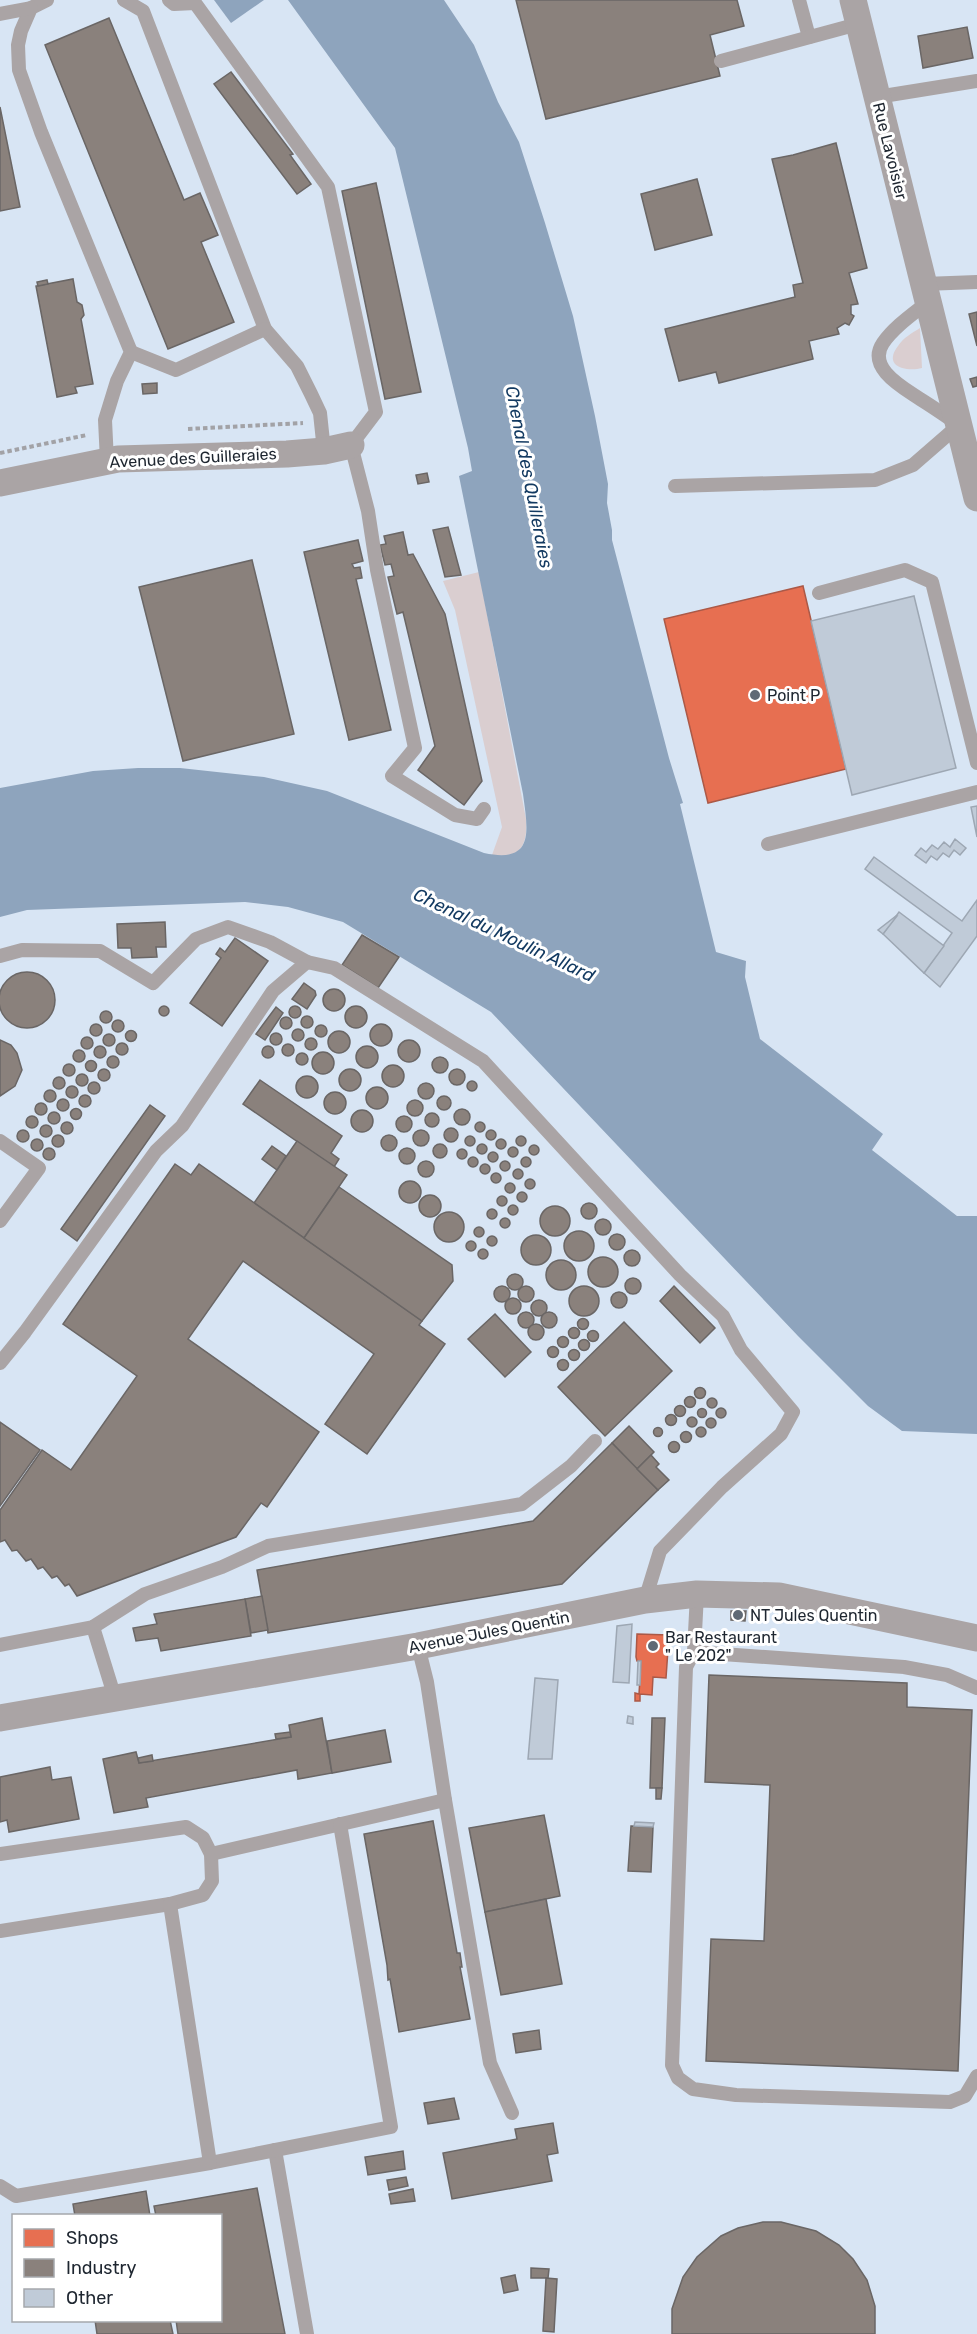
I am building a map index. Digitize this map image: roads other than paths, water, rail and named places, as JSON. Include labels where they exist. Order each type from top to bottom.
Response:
[{"type":"street","name":"Rue Lavoisier","points":[[855,12],[977,498]]},
{"type":"street","name":"Avenue des Guilleraies","points":[[0,483],[118,459],[324,451],[351,446]]},
{"type":"street","name":"Avenue Jules Quentin","points":[[0,1718],[418,1646],[645,1600],[697,1594],[779,1596],[977,1638]]},
{"type":"lane","points":[[0,14],[31,8],[47,0]]},
{"type":"lane","points":[[124,0],[143,11],[265,329],[297,366],[320,413],[324,451]]},
{"type":"lane","points":[[169,0],[174,4],[195,3],[328,187],[376,411],[351,446],[368,511],[377,570],[415,748],[392,776],[455,815],[477,819],[484,810]]},
{"type":"lane","points":[[799,0],[809,37]]},
{"type":"lane","points":[[31,8],[21,31],[18,45],[19,70],[41,132],[131,352],[176,370],[265,329]]},
{"type":"lane","points":[[721,61],[809,37],[855,12]]},
{"type":"lane","points":[[877,97],[977,81]]},
{"type":"lane","points":[[675,486],[874,480],[913,465],[959,425],[896,384],[882,366],[879,356],[881,345],[926,293],[977,282]]},
{"type":"lane","points":[[107,461],[105,420],[117,381],[131,352]]},
{"type":"lane","points":[[819,592],[905,570],[932,582],[977,764]]},
{"type":"lane","points":[[768,844],[977,792]]},
{"type":"lane","points":[[0,956],[22,950],[100,951],[153,983],[196,939],[228,927],[270,942],[307,962],[334,968],[483,1061],[680,1275],[723,1316],[741,1350],[793,1412],[781,1434],[722,1487],[660,1551],[645,1600]]},
{"type":"lane","points":[[0,1363],[156,1151],[182,1126],[273,991],[307,962]]},
{"type":"lane","points":[[0,1141],[39,1168],[0,1221]]},
{"type":"lane","points":[[0,1645],[93,1627],[145,1594],[222,1567],[268,1546],[522,1504],[571,1466],[596,1441]]},
{"type":"lane","points":[[697,1594],[694,1652],[686,1667],[672,2065],[678,2078],[693,2089],[736,2095],[950,2102],[965,2096],[977,2076]]},
{"type":"lane","points":[[93,1627],[115,1698]]},
{"type":"lane","points":[[418,1646],[427,1682],[490,2063],[512,2113]]},
{"type":"lane","points":[[694,1652],[904,1667],[947,1675],[977,1688]]},
{"type":"lane","points":[[211,1854],[445,1800]]},
{"type":"lane","points":[[0,2186],[16,2196],[210,2163],[391,2127],[340,1824]]},
{"type":"lane","points":[[0,1854],[186,1827],[203,1838],[211,1854],[212,1881],[203,1895],[170,1904],[0,1930]]},
{"type":"lane","points":[[170,1904],[210,2163]]},
{"type":"lane","points":[[275,2150],[307,2334]]},
{"type":"water","points":[[214,0],[264,0],[231,23]]},
{"type":"water","points":[[288,0],[444,0],[474,45],[498,102],[519,142],[573,316],[608,484],[607,503],[612,540],[683,803],[680,804],[716,952],[746,961],[745,977],[760,1039],[883,1134],[872,1150],[957,1216],[977,1216],[977,1434],[902,1431],[868,1406],[798,1336],[491,1012],[343,922],[288,907],[245,902],[27,910],[0,917],[0,788],[93,771],[180,768],[264,777],[327,791],[484,853],[512,854],[520,849],[524,842],[526,820],[523,794],[459,476],[472,471],[468,448],[395,148]]},
{"type":"place","name":"Point P","points":[[755,695]]},
{"type":"place","name":"NT Jules Quentin","points":[[738,1615]]},
{"type":"place","name":"Bar Restaurant \" Le 202\"","points":[[653,1646]]},
{"type":"water label","name":"Chenal des Quilleraies","points":[[529,477]]},
{"type":"water label","name":"Chenal du Moulin Allard","points":[[504,935]]}]
